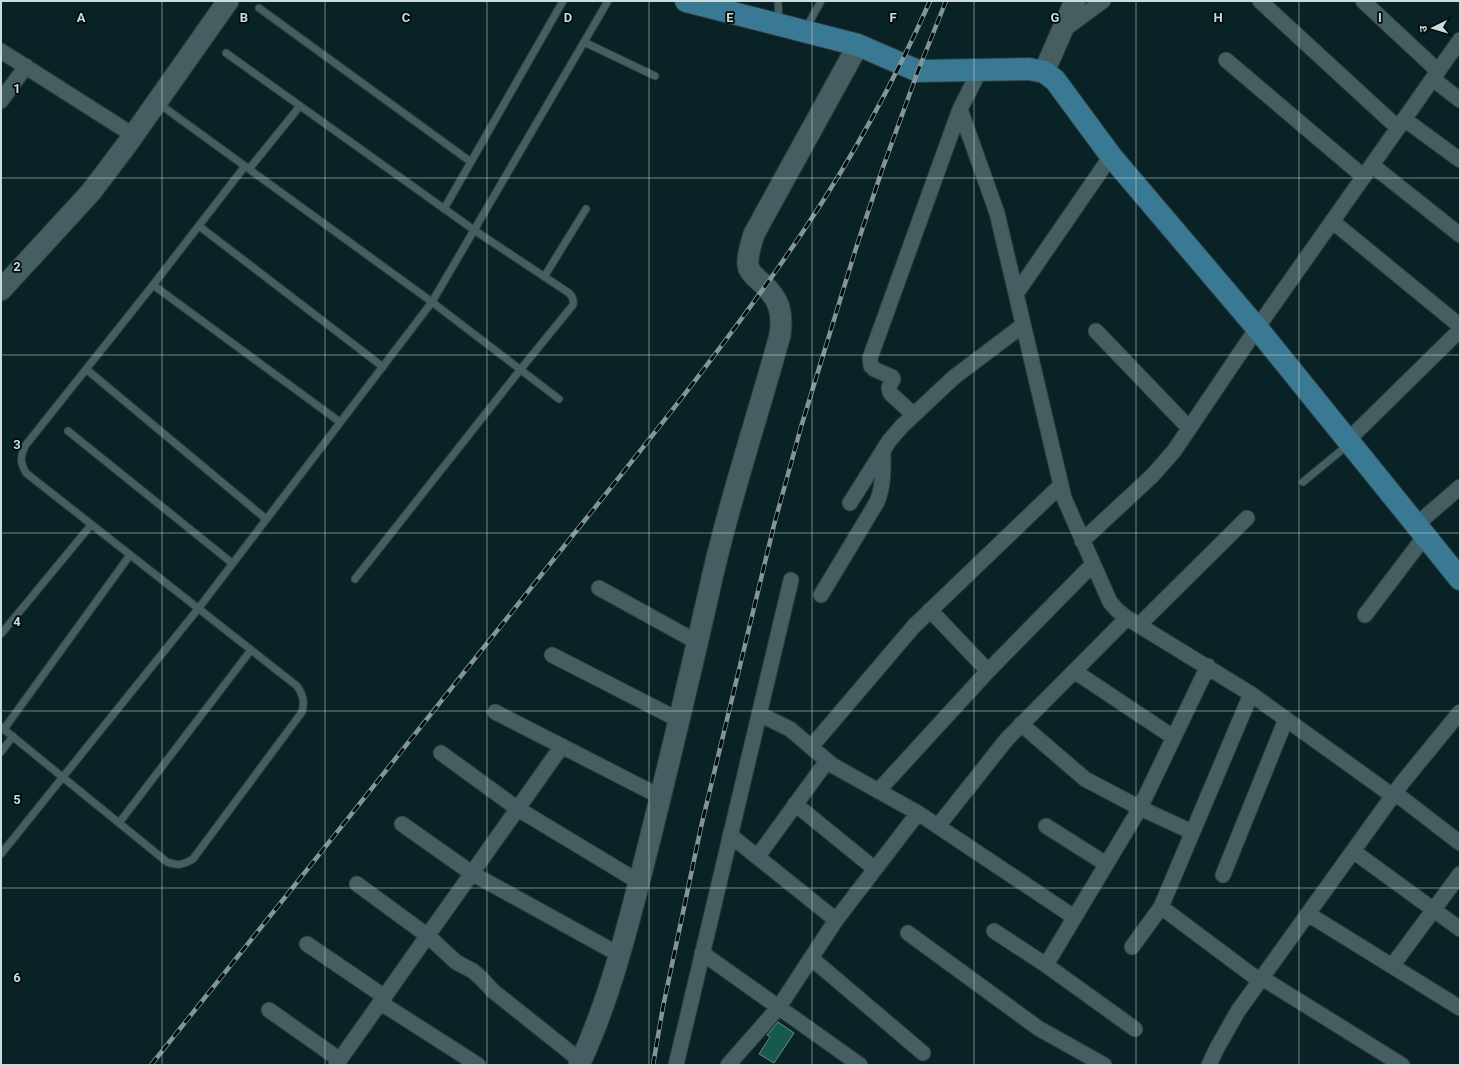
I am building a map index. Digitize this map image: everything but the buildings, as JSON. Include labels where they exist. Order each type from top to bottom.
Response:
[{"type":"main road","points":[[686,1],[858,46],[918,71],[1029,69],[1044,72],[1055,80],[1111,156],[1257,328],[1460,579]]},
{"type":"street","points":[[1,290],[91,192],[134,135],[228,1]]},
{"type":"street","points":[[1044,72],[1075,1]]},
{"type":"street","points":[[1062,31],[1103,1]]},
{"type":"street","points":[[1260,1],[1401,124],[1460,160]]},
{"type":"street","points":[[1363,1],[1460,100]]},
{"type":"street","points":[[357,884],[428,936],[456,962],[473,971],[493,991],[580,1063],[591,1040],[620,955],[661,797],[725,527],[780,335],[782,323],[780,307],[765,286],[753,275],[748,266],[748,255],[754,234],[858,46]]},
{"type":"street","points":[[1082,541],[1153,475],[1174,451],[1257,328],[1332,221],[1436,75],[1458,48]]},
{"type":"street","points":[[1,51],[134,135]]},
{"type":"street","points":[[1226,60],[1368,171],[1460,236]]},
{"type":"street","points":[[1,101],[26,66]]},
{"type":"street","points":[[914,415],[891,394],[889,388],[893,379],[892,377],[874,369],[870,362],[960,109],[980,70]]},
{"type":"street","points":[[960,109],[994,203],[1061,485],[1068,508],[1110,602],[1117,610],[1133,621],[1251,694],[1460,842]]},
{"type":"street","points":[[1016,294],[1111,156]]},
{"type":"street","points":[[1332,221],[1460,326]]},
{"type":"street","points":[[850,503],[895,434],[953,378],[1023,325]]},
{"type":"street","points":[[1349,441],[1460,330]]},
{"type":"street","points":[[1096,331],[1189,428]]},
{"type":"street","points":[[821,595],[877,502],[883,482],[883,451]]},
{"type":"street","points":[[811,747],[914,626],[1061,485]]},
{"type":"street","points":[[1365,615],[1420,530],[1460,487]]},
{"type":"street","points":[[938,826],[990,759],[1021,724],[1074,671],[1133,621],[1247,518]]},
{"type":"street","points":[[878,791],[988,671],[1093,564]]},
{"type":"street","points":[[676,1065],[791,580]]},
{"type":"street","points":[[599,588],[697,642]]},
{"type":"street","points":[[930,610],[988,671]]},
{"type":"street","points":[[552,655],[679,720]]},
{"type":"street","points":[[1046,965],[1140,808],[1208,666]]},
{"type":"street","points":[[1074,671],[1173,737]]},
{"type":"street","points":[[1132,947],[1161,907],[1251,694]]},
{"type":"street","points":[[495,712],[661,797]]},
{"type":"street","points":[[1209,1065],[1238,1012],[1261,979],[1394,795],[1460,712]]},
{"type":"street","points":[[758,714],[790,729],[827,761],[918,813],[1074,918]]},
{"type":"street","points":[[1223,875],[1286,720]]},
{"type":"street","points":[[1021,724],[1085,779],[1140,808],[1192,832]]},
{"type":"street","points":[[269,1010],[338,1062],[473,874],[562,746]]},
{"type":"street","points":[[441,753],[518,809],[639,882]]},
{"type":"street","points":[[758,856],[827,761]]},
{"type":"street","points":[[795,804],[875,869]]},
{"type":"street","points":[[728,1065],[779,1007],[836,920],[918,813]]},
{"type":"street","points":[[402,824],[473,874],[620,955]]},
{"type":"street","points":[[1046,826],[1106,864]]},
{"type":"street","points":[[730,835],[836,920]]},
{"type":"street","points":[[1353,851],[1460,929]]},
{"type":"street","points":[[1392,966],[1460,874]]},
{"type":"street","points":[[1161,907],[1261,979],[1402,1065]]},
{"type":"street","points":[[1308,914],[1460,1008]]},
{"type":"street","points":[[994,931],[1046,965],[1135,1029]]},
{"type":"street","points":[[908,933],[1038,1028],[1104,1065]]},
{"type":"street","points":[[307,944],[383,1000],[478,1065]]},
{"type":"street","points":[[702,953],[860,1065]]},
{"type":"street","points":[[812,958],[923,1053]]},
{"type":"lane","points":[[444,209],[563,1]]},
{"type":"lane","points":[[1,854],[62,776],[198,609],[432,302],[608,1]]},
{"type":"lane","points":[[778,1],[779,25]]},
{"type":"lane","points":[[804,32],[821,1]]},
{"type":"lane","points":[[259,8],[471,162]]},
{"type":"lane","points":[[584,42],[655,76]]},
{"type":"lane","points":[[226,53],[444,209],[572,296],[574,300],[573,305],[355,579]]},
{"type":"lane","points":[[157,102],[432,302],[559,399]]},
{"type":"lane","points":[[130,555],[3,728],[167,862],[175,865],[185,865],[193,859],[302,712],[304,702],[302,694],[297,686],[26,473],[21,464],[22,455],[25,446],[198,226],[300,106]]},
{"type":"lane","points":[[544,277],[586,208]]},
{"type":"lane","points":[[198,226],[383,367]]},
{"type":"lane","points":[[153,285],[340,422]]},
{"type":"lane","points":[[86,369],[266,519]]},
{"type":"lane","points":[[68,431],[232,563]]},
{"type":"lane","points":[[1303,482],[1349,441]]},
{"type":"lane","points":[[1,634],[91,524]]},
{"type":"lane","points":[[119,823],[251,650]]},
{"type":"lane","points":[[1,752],[13,736]]},
{"type":"railway","points":[[151,1065],[718,351],[775,273],[855,149],[887,91],[930,1]]},
{"type":"railway","points":[[653,1065],[663,1007],[701,827],[774,525],[801,427],[857,245],[882,170],[918,71],[946,1]]}]
